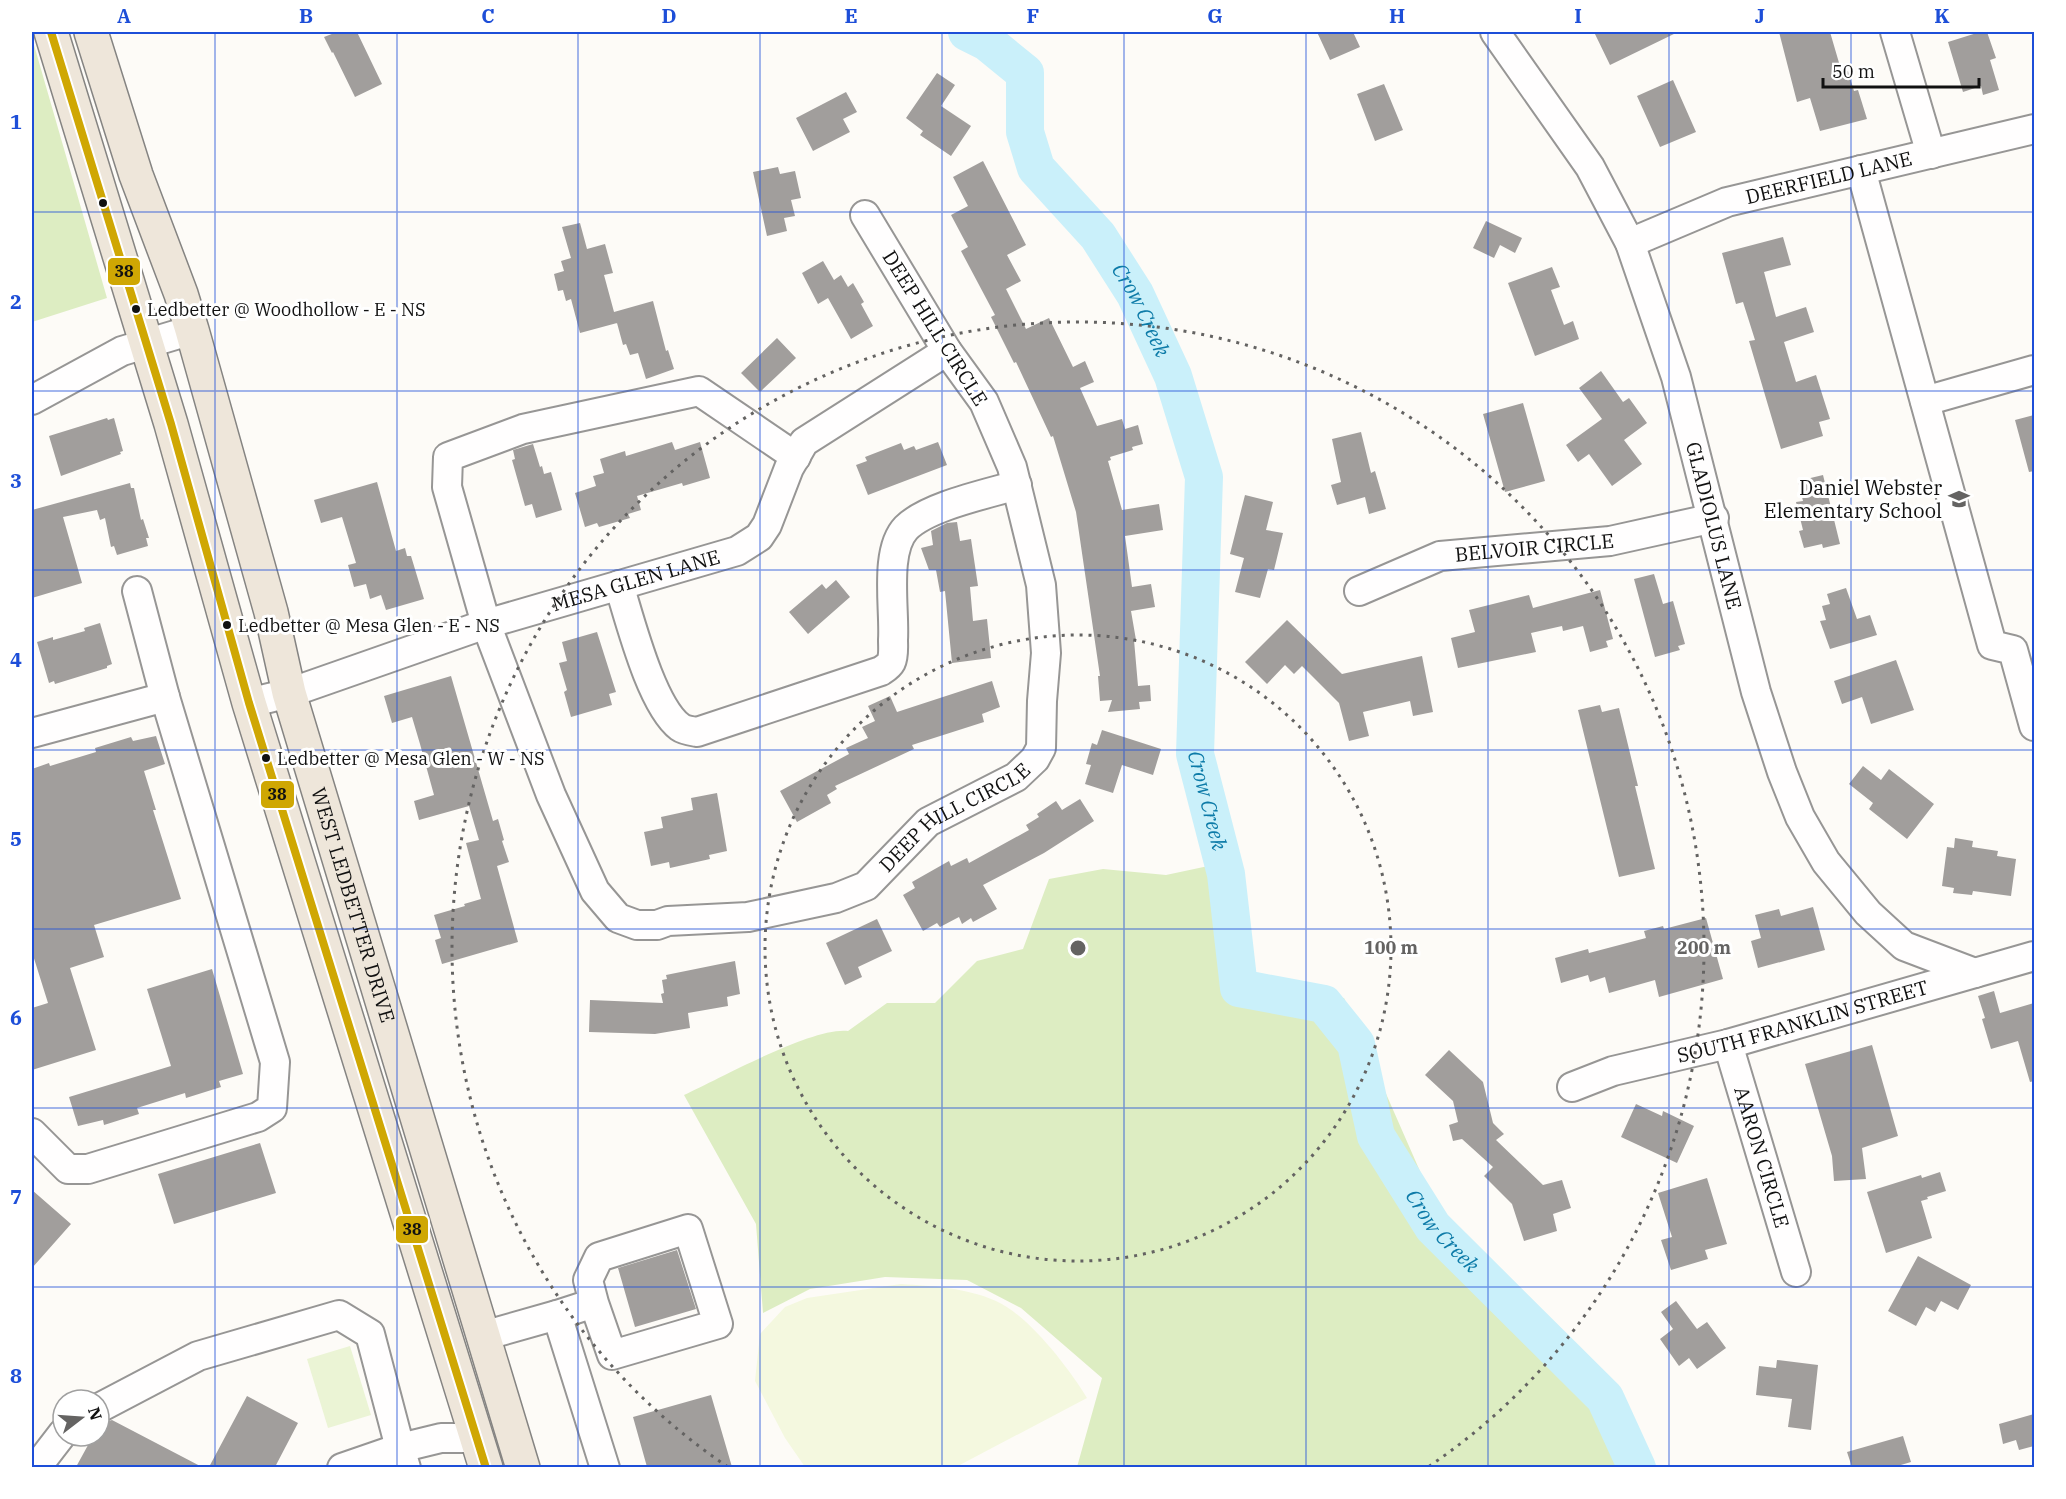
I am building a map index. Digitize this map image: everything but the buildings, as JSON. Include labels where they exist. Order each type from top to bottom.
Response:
[{"type":"main road","name":"WEST LEDBETTER DRIVE","points":[[51,32],[171,424],[249,704],[482,1453]]},
{"type":"main road","name":"WEST LEDBETTER DRIVE","points":[[91,32],[136,175],[181,294],[192,330],[268,601],[289,693],[523,1467]]},
{"type":"main road","points":[[417,1242],[462,1335],[470,1339],[483,1336]]},
{"type":"main road","points":[[482,1453],[494,1443],[512,1467]]},
{"type":"street","name":"GLADIOLUS LANE","points":[[1495,32],[1590,168],[1630,243],[1676,377],[1714,518],[1756,692],[1800,817],[1826,862],[1868,913],[1904,946],[1975,973]]},
{"type":"street","points":[[1895,32],[1931,154]]},
{"type":"street","name":"DEERFIELD LANE","points":[[1630,243],[1727,202],[2034,129]]},
{"type":"street","points":[[1861,170],[1992,645],[2013,650],[2034,726]]},
{"type":"street","name":"DEEP HILL CIRCLE","points":[[796,457],[699,391],[523,429],[448,457],[447,487],[486,624],[551,795],[595,891],[618,918],[637,925],[748,917],[836,898],[866,886],[928,822],[1016,777],[1035,759],[1041,748],[1046,653],[1041,585],[1012,467],[984,402],[946,351],[865,215]]},
{"type":"street","points":[[32,400],[122,351],[192,330]]},
{"type":"street","name":"MESA GLEN LANE","points":[[249,704],[289,693],[486,624],[737,551],[759,537],[767,525],[789,468],[804,442],[946,351]]},
{"type":"street","points":[[1925,401],[2034,370]]},
{"type":"street","points":[[619,585],[648,677],[661,702],[681,728],[697,732],[872,674],[888,666],[892,661],[893,652],[892,581],[897,541],[906,529],[932,512],[1017,484]]},
{"type":"street","name":"BELVOIR CIRCLE","points":[[1359,591],[1440,556],[1611,541],[1714,518]]},
{"type":"street","points":[[33,1136],[68,1169],[88,1169],[258,1116],[272,1108],[275,1062],[165,697],[137,591]]},
{"type":"street","points":[[32,733],[165,697]]},
{"type":"street","name":"SOUTH FRANKLIN STREET","points":[[1572,1087],[1613,1071],[1728,1044],[2034,956]]},
{"type":"street","name":"AARON CIRCLE","points":[[1728,1044],[1796,1272]]},
{"type":"street","points":[[688,1229],[718,1324],[612,1355],[594,1303],[588,1280],[599,1257],[688,1229]]},
{"type":"street","points":[[483,1336],[594,1303]]},
{"type":"street","points":[[111,1402],[198,1356],[339,1315],[370,1334],[403,1458]]},
{"type":"street","points":[[556,1315],[605,1467]]},
{"type":"street","points":[[342,1467],[403,1458],[441,1438],[482,1453]]},
{"type":"street","points":[[36,1467],[51,1448]]},
{"type":"green space","points":[[32,38],[107,298],[32,322]]},
{"type":"green space","points":[[1213,865],[1245,986],[1344,998],[1448,1235],[1586,1370],[1632,1467],[1077,1467],[1102,1378],[1021,1308],[967,1280],[885,1277],[810,1289],[763,1313],[756,1224],[684,1095],[790,1045],[832,1032],[848,1031],[887,1003],[935,1003],[977,961],[1023,949],[1049,879],[1103,869],[1166,875]]},
{"type":"green space","points":[[901,1284],[962,1290],[996,1301],[1008,1308],[1047,1344],[1070,1372],[1087,1398],[956,1467],[805,1467],[785,1438],[755,1381],[760,1334],[785,1307],[807,1298]]},
{"type":"green space","points":[[350,1346],[371,1415],[328,1428],[307,1359]]},
{"type":"waterway","name":"Crow Creek","points":[[967,32],[987,42],[1025,73],[1025,132],[1036,168],[1098,236],[1135,294],[1173,376],[1204,477],[1195,754],[1226,874],[1239,988],[1324,1004],[1356,1044],[1376,1136],[1433,1227],[1605,1398],[1637,1468]]},
{"type":"transit line","name":"38","points":[[51,32],[171,424],[249,703],[486,1468]]},
{"type":"place","name":"Ledbetter @ Woodhollow - E - NS","points":[[136,309]]},
{"type":"place","name":"Daniel Webster Elementary School","points":[[1959,499]]},
{"type":"place","name":"Ledbetter @ Mesa Glen - E - NS","points":[[227,625]]},
{"type":"place","name":"Ledbetter @ Mesa Glen - W - NS","points":[[266,758]]}]
